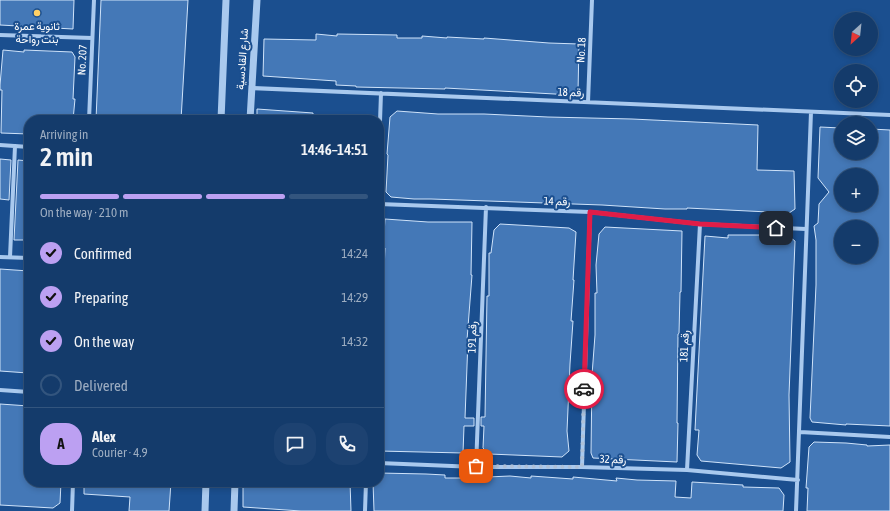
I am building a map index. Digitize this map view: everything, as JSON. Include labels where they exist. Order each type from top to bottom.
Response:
[{"type":"street","name":"No. 207","points":[[88,115],[94,0]]},
{"type":"street","name":"شارع القادسية","points":[[221,115],[226,0]]},
{"type":"street","name":"شارع القادسية","points":[[250,115],[257,0]]},
{"type":"street","name":"No. 18","points":[[588,102],[592,0]]},
{"type":"street","points":[[0,34],[92,38]]},
{"type":"street","name":"رقم 18","points":[[251,88],[890,115]]},
{"type":"street","points":[[380,115],[381,93]]},
{"type":"street","points":[[796,511],[811,112]]},
{"type":"street","points":[[0,146],[24,147]]},
{"type":"street","points":[[10,257],[15,146]]},
{"type":"street","name":"رقم 14","points":[[384,204],[590,212],[700,224],[806,229]]},
{"type":"street","name":"رقم 191","points":[[476,466],[486,207]]},
{"type":"street","points":[[582,467],[590,212]]},
{"type":"street","name":"رقم 181","points":[[687,470],[700,224]]},
{"type":"street","points":[[0,256],[24,258]]},
{"type":"street","points":[[0,390],[24,392]]},
{"type":"street","points":[[800,432],[890,437]]},
{"type":"street","name":"رقم 32","points":[[384,463],[687,470],[798,480]]},
{"type":"street","points":[[72,511],[73,487]]},
{"type":"street","points":[[205,511],[206,487]]},
{"type":"street","points":[[234,511],[236,487]]},
{"type":"street","points":[[365,511],[366,487]]},
{"type":"building","name":"ثانوية عمرة بنت رواحة","points":[[0,0],[74,0],[73,29],[0,25]]},
{"type":"building","points":[[101,0],[188,0],[181,115],[96,115]]},
{"type":"building","points":[[316,34],[337,36],[337,34],[397,35],[397,38],[422,38],[422,36],[484,38],[579,44],[578,92],[573,95],[445,88],[356,87],[336,85],[336,81],[263,76],[264,39],[316,40]]},
{"type":"building","points":[[3,50],[24,52],[24,50],[72,52],[75,57],[73,115],[24,115],[24,134],[1,133],[2,90],[0,90]]},
{"type":"building","points":[[257,109],[313,113],[313,115],[257,115]]},
{"type":"building","points":[[397,111],[438,114],[632,119],[758,125],[757,170],[794,171],[795,209],[789,213],[391,197],[386,192],[387,154],[390,117]]},
{"type":"building","points":[[820,127],[834,128],[834,160],[878,160],[878,129],[890,130],[890,426],[846,425],[812,422],[810,418],[816,285],[816,240],[814,226],[818,223],[819,204],[829,192],[818,178]]},
{"type":"building","points":[[0,159],[11,160],[9,200],[0,199]]},
{"type":"building","points":[[18,160],[24,161],[24,240],[14,240]]},
{"type":"building","points":[[385,219],[428,222],[472,222],[472,275],[467,340],[465,418],[474,418],[474,426],[464,426],[463,453],[384,451]]},
{"type":"building","points":[[500,224],[569,228],[576,232],[567,431],[569,451],[562,457],[489,454],[483,448],[484,426],[481,426],[481,417],[485,417],[489,253],[491,253],[494,230]]},
{"type":"building","points":[[605,227],[682,231],[681,292],[678,334],[677,462],[593,458],[591,453],[595,293],[597,293],[596,265],[599,234]]},
{"type":"building","points":[[728,235],[787,235],[795,241],[789,395],[790,462],[781,468],[701,461],[697,455],[699,430],[695,430],[705,236],[728,238]]},
{"type":"building","points":[[0,269],[24,271],[24,373],[0,371]]},
{"type":"building","points":[[0,404],[24,406],[24,487],[61,487],[60,503],[53,508],[0,505]]},
{"type":"building","points":[[814,442],[846,443],[867,446],[890,445],[890,511],[807,511],[808,488],[806,488],[809,447]]},
{"type":"building","points":[[384,473],[445,475],[445,478],[465,478],[465,476],[510,476],[531,478],[531,476],[573,479],[573,477],[617,481],[616,478],[676,481],[675,497],[691,498],[692,482],[743,485],[743,487],[779,488],[784,495],[783,511],[374,511],[373,487],[384,487]]},
{"type":"building","points":[[84,487],[171,487],[169,511],[129,511],[130,497],[84,494]]},
{"type":"building","points":[[243,487],[350,487],[351,511],[301,511],[243,507]]},
{"type":"way so far","points":[[476,466],[582,467],[584,389]]},
{"type":"place","name":"ثانوية عمرة بنت رواحة","points":[[37,13]]},
{"type":"route","points":[[584,389],[590,212],[700,224],[776,228]]}]
